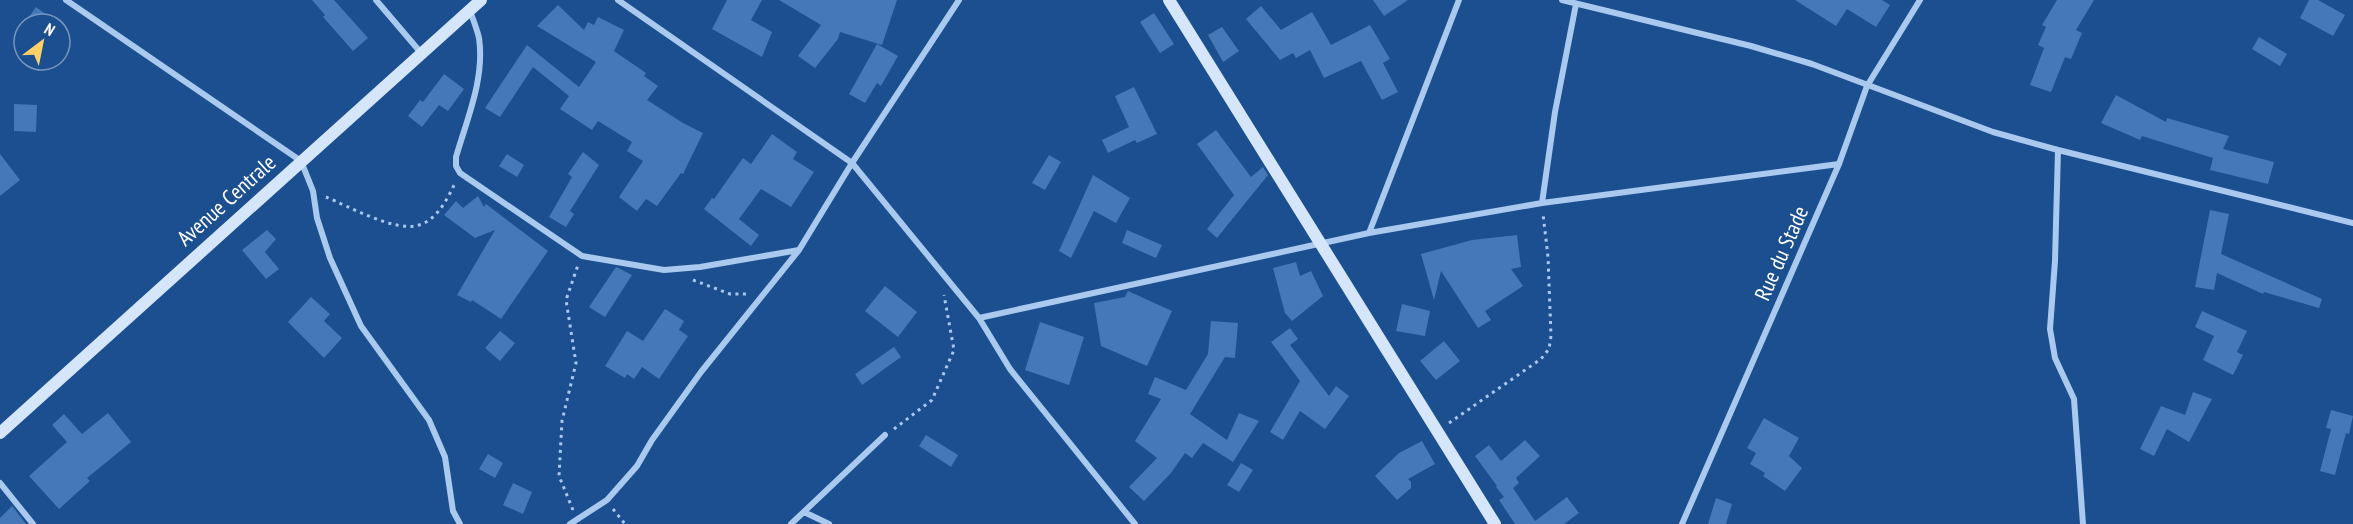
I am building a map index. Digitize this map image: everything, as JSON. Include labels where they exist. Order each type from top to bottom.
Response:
[{"type":"main road","name":"Avenue Centrale","points":[[0,433],[481,0]]},
{"type":"main road","points":[[1169,0],[1495,524]]},
{"type":"street","points":[[66,0],[301,161],[313,191],[317,218],[330,258],[361,326],[429,420],[433,429],[445,457],[453,511],[460,524]]},
{"type":"street","points":[[376,0],[422,55]]},
{"type":"street","points":[[618,0],[852,163],[979,318],[1010,369],[1130,523]]},
{"type":"street","points":[[570,524],[607,500],[637,466],[652,440],[730,334],[799,250],[852,163],[959,0]]},
{"type":"street","points":[[1369,234],[1458,0]]},
{"type":"street","points":[[1562,0],[1751,46],[1812,64],[1993,132],[2353,223]]},
{"type":"street","name":"Rue du Stade","points":[[1682,524],[1839,165],[1866,86],[1920,0]]},
{"type":"street","points":[[1542,203],[1555,112],[1576,4]]},
{"type":"street","points":[[470,10],[479,37],[477,87],[456,157],[456,166],[460,173],[582,256],[664,270],[700,267],[799,250]]},
{"type":"street","points":[[2058,150],[2055,261],[2050,329],[2055,358],[2074,399],[2083,524]]},
{"type":"street","points":[[979,318],[1369,234],[1542,203],[1839,165]]},
{"type":"street","points":[[791,524],[885,435]]},
{"type":"street","points":[[0,483],[33,524]]},
{"type":"street","points":[[804,512],[829,524]]},
{"type":"path","points":[[313,191],[385,222],[420,225],[446,202],[460,173]]},
{"type":"path","points":[[1438,430],[1541,359],[1549,349],[1551,336],[1548,257],[1542,203]]},
{"type":"path","points":[[577,520],[559,476],[562,421],[576,363],[566,300],[582,256]]},
{"type":"path","points":[[885,435],[932,400],[954,350],[947,305],[936,265]]},
{"type":"path","points":[[664,270],[730,294],[764,295]]},
{"type":"path","points":[[607,500],[625,524]]},
{"type":"building","points":[[312,0],[334,0],[368,38],[353,51],[323,17],[325,15]]},
{"type":"building","points":[[727,0],[762,0],[751,20],[772,32],[762,57],[712,29]]},
{"type":"building","points":[[779,0],[897,0],[882,45],[840,32],[838,39],[815,68],[798,56],[821,25]]},
{"type":"building","points":[[1373,0],[1408,0],[1384,16]]},
{"type":"building","points":[[1795,0],[1882,0],[1890,5],[1876,27],[1847,9],[1836,26]]},
{"type":"building","points":[[2057,0],[2094,0],[2076,30],[2082,33],[2071,59],[2065,57],[2051,92],[2030,85],[2044,48],[2038,45],[2046,27],[2042,25]]},
{"type":"building","points":[[2309,0],[2318,0],[2345,15],[2333,36],[2300,18]]},
{"type":"building","points":[[558,5],[584,30],[588,22],[594,25],[598,17],[624,30],[614,51],[646,73],[644,76],[658,86],[647,100],[703,133],[683,174],[681,173],[657,206],[646,199],[637,211],[619,197],[643,161],[627,151],[632,142],[598,121],[592,130],[560,109],[569,96],[533,67],[500,117],[485,108],[527,45],[579,87],[596,62],[537,26]]},
{"type":"building","points":[[1261,6],[1281,30],[1312,12],[1331,45],[1370,25],[1390,59],[1383,63],[1398,92],[1382,100],[1361,61],[1324,78],[1310,50],[1296,58],[1293,53],[1280,60],[1246,19]]},
{"type":"building","points":[[36,7],[43,12],[32,12]]},
{"type":"building","points":[[1154,13],[1174,44],[1160,53],[1140,22]]},
{"type":"building","points":[[1222,27],[1239,51],[1223,62],[1208,35]]},
{"type":"building","points":[[2259,37],[2287,54],[2280,66],[2252,49]]},
{"type":"building","points":[[877,44],[898,56],[881,86],[877,83],[865,103],[849,94]]},
{"type":"building","points":[[444,74],[464,89],[448,111],[439,105],[422,127],[408,116],[420,100],[423,102]]},
{"type":"building","points":[[1134,87],[1157,134],[1137,143],[1135,140],[1108,153],[1102,140],[1129,127],[1115,96]]},
{"type":"building","points":[[2116,95],[2166,122],[2167,118],[2229,136],[2223,149],[2274,162],[2268,184],[2210,170],[2213,158],[2142,136],[2140,140],[2101,123]]},
{"type":"building","points":[[14,104],[37,105],[36,132],[14,131]]},
{"type":"building","points":[[1216,130],[1251,177],[1263,167],[1268,175],[1217,238],[1207,229],[1234,195],[1197,144]]},
{"type":"building","points":[[772,134],[797,152],[793,159],[814,172],[791,207],[761,189],[739,219],[759,235],[751,246],[704,209],[712,198],[714,199],[743,158],[751,164]]},
{"type":"building","points":[[583,152],[599,165],[570,211],[574,214],[566,227],[549,217],[572,177],[568,174]]},
{"type":"building","points":[[0,154],[20,180],[0,196]]},
{"type":"building","points":[[507,154],[524,165],[517,177],[499,166]]},
{"type":"building","points":[[1049,155],[1061,162],[1045,190],[1032,183]]},
{"type":"building","points":[[1093,175],[1130,198],[1116,223],[1094,211],[1071,258],[1059,251]]},
{"type":"building","points":[[478,196],[484,207],[486,204],[548,251],[501,319],[472,300],[471,302],[457,295],[495,230],[475,238],[444,215],[456,201],[463,208]]},
{"type":"building","points":[[2210,210],[2229,214],[2221,254],[2322,299],[2319,308],[2264,292],[2263,294],[2217,273],[2214,290],[2195,287]]},
{"type":"building","points":[[267,230],[276,239],[265,252],[279,269],[266,279],[242,250]]},
{"type":"building","points":[[1127,230],[1162,245],[1156,258],[1122,243]]},
{"type":"building","points":[[1517,235],[1521,267],[1511,269],[1523,286],[1485,311],[1491,320],[1478,328],[1441,271],[1434,300],[1421,254],[1472,240]]},
{"type":"building","points":[[1296,262],[1300,276],[1311,271],[1323,296],[1292,321],[1285,313],[1273,268]]},
{"type":"building","points":[[616,267],[632,275],[605,317],[589,307]]},
{"type":"building","points":[[885,286],[917,312],[898,337],[865,311]]},
{"type":"building","points":[[1128,291],[1172,311],[1147,366],[1101,346],[1094,303],[1125,297]]},
{"type":"building","points":[[311,297],[330,314],[324,321],[342,338],[324,358],[288,322]]},
{"type":"building","points":[[1402,304],[1430,311],[1425,336],[1396,331]]},
{"type":"building","points":[[665,309],[684,321],[679,330],[688,336],[659,379],[642,367],[634,379],[627,374],[625,378],[605,366],[627,331],[643,341]]},
{"type":"building","points":[[2202,311],[2247,331],[2237,352],[2243,355],[2233,375],[2203,360],[2214,336],[2195,327]]},
{"type":"building","points":[[1211,321],[1238,323],[1235,358],[1225,357],[1190,414],[1227,440],[1239,413],[1259,421],[1233,462],[1203,443],[1192,458],[1185,453],[1171,473],[1144,501],[1129,487],[1157,458],[1135,441],[1161,399],[1148,394],[1155,377],[1186,390],[1208,354]]},
{"type":"building","points":[[1040,322],[1084,337],[1069,385],[1025,370]]},
{"type":"building","points":[[1290,328],[1298,339],[1290,345],[1329,396],[1336,386],[1349,396],[1325,429],[1300,411],[1283,440],[1270,432],[1300,381],[1271,342]]},
{"type":"building","points":[[500,331],[515,343],[500,361],[485,348]]},
{"type":"building","points":[[1444,341],[1460,361],[1436,380],[1420,361]]},
{"type":"building","points":[[894,347],[901,357],[862,385],[855,374]]},
{"type":"building","points":[[2193,392],[2212,399],[2189,442],[2167,429],[2154,456],[2140,449],[2161,406],[2185,415]]},
{"type":"building","points":[[2331,410],[2353,416],[2335,475],[2320,471],[2331,429],[2326,428]]},
{"type":"building","points":[[108,413],[131,442],[87,478],[90,481],[59,509],[29,476],[67,442],[52,425],[64,414],[82,434]]},
{"type":"building","points":[[1764,418],[1799,438],[1789,456],[1802,468],[1785,491],[1763,476],[1765,473],[1750,464],[1756,453],[1747,448]]},
{"type":"building","points":[[926,435],[958,455],[951,467],[919,446]]},
{"type":"building","points":[[1525,440],[1540,456],[1516,478],[1519,483],[1513,488],[1535,521],[1567,497],[1579,513],[1564,524],[1515,524],[1499,500],[1504,497],[1475,456],[1489,445],[1501,461]]},
{"type":"building","points":[[1422,441],[1435,464],[1408,479],[1411,482],[1411,488],[1397,500],[1375,476],[1399,453]]},
{"type":"building","points":[[488,454],[503,463],[495,478],[479,469]]},
{"type":"building","points":[[1241,463],[1253,470],[1239,492],[1227,485]]},
{"type":"building","points":[[513,483],[532,492],[523,514],[503,505]]},
{"type":"building","points":[[1716,498],[1732,504],[1726,524],[1708,524]]},
{"type":"building","points":[[12,506],[26,524],[0,524],[0,518]]}]
